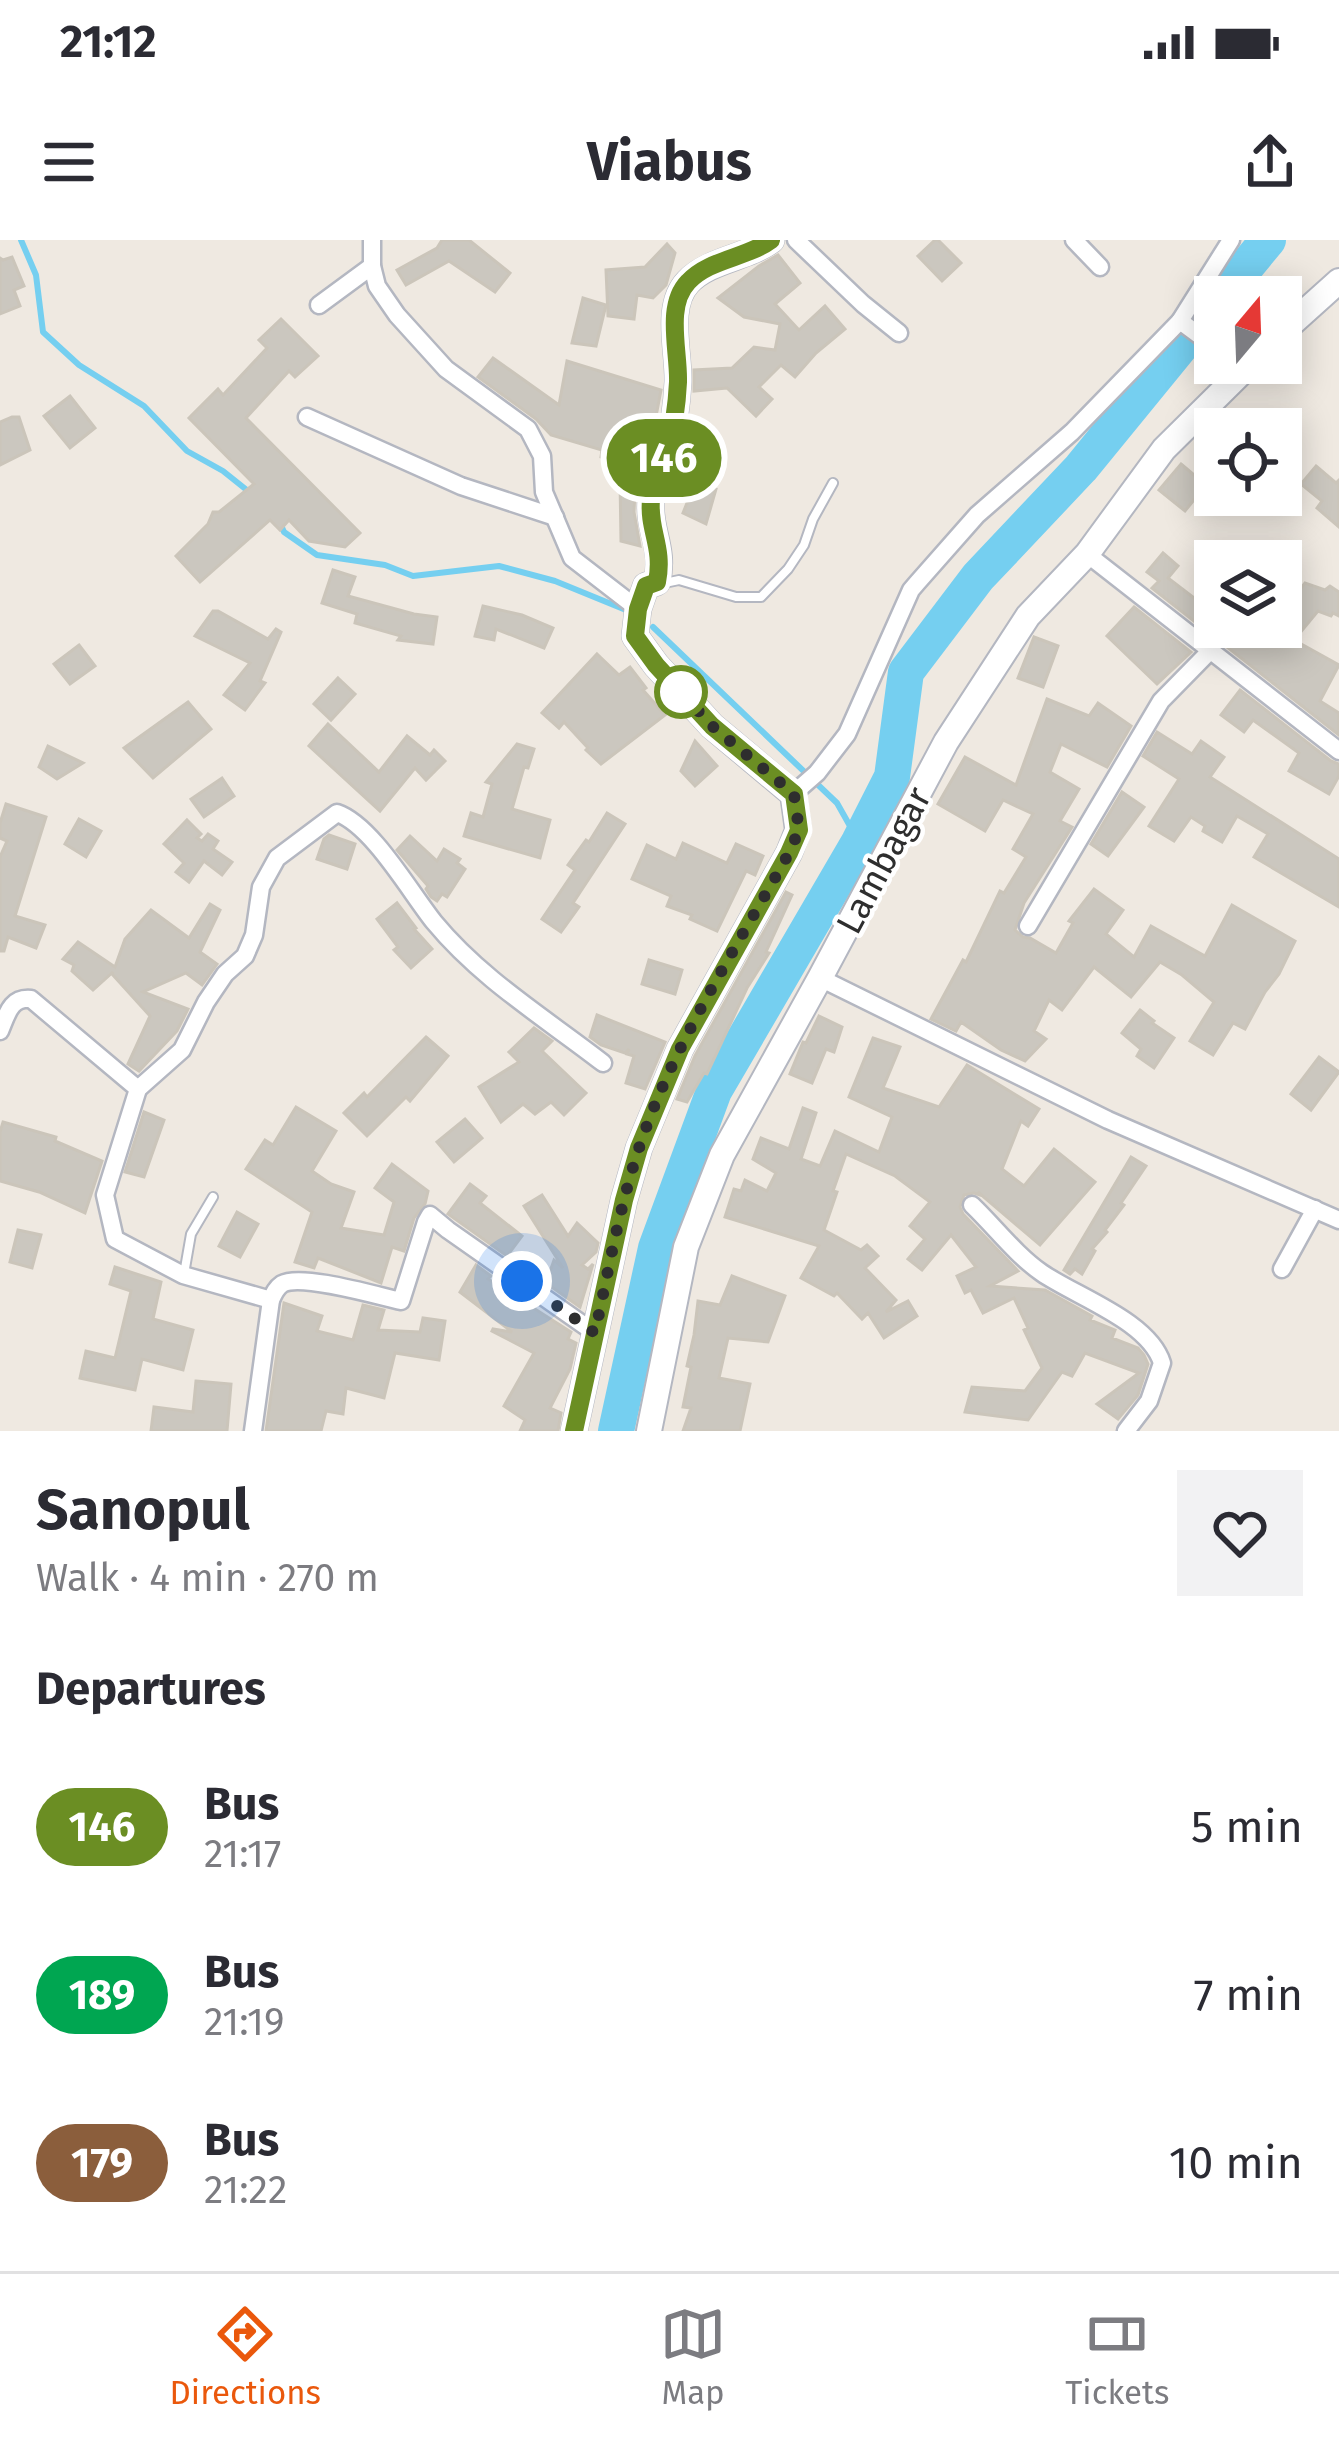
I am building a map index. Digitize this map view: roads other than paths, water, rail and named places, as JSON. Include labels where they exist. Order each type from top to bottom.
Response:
[{"type":"street","points":[[372,240],[377,286],[397,315],[446,369],[528,429],[542,456],[544,492],[572,558],[642,598]]},
{"type":"street","points":[[574,1431],[639,1148],[680,1049],[799,830],[796,790],[712,726],[639,642],[642,598],[657,582],[662,561],[650,502],[675,411],[676,304],[686,283],[771,240]]},
{"type":"street","points":[[796,240],[899,332]]},
{"type":"street","points":[[1074,240],[1100,267]]},
{"type":"street","points":[[796,790],[847,734],[917,583],[977,515],[1185,324],[1231,240]]},
{"type":"street","points":[[319,305],[372,266]]},
{"type":"street","points":[[1302,314],[1339,281]]},
{"type":"street","points":[[1185,324],[1194,331]]},
{"type":"street","name":"Lambagar","points":[[650,1431],[686,1247],[722,1155],[946,742],[1028,616],[1087,554],[1164,449],[1226,384]]},
{"type":"street","points":[[308,417],[461,486],[555,517]]},
{"type":"street","points":[[1087,554],[1339,751]]},
{"type":"street","points":[[1028,926],[1161,701],[1210,651]]},
{"type":"street","points":[[271,1300],[183,1275],[115,1239],[104,1195],[138,1089],[182,1050],[206,1002],[225,974],[245,956],[254,935],[261,887],[277,858],[337,813],[378,846],[434,922],[474,965],[603,1063]]},
{"type":"street","points":[[820,978],[1108,1120],[1339,1220]]},
{"type":"street","points":[[0,1031],[12,1004],[31,998],[138,1089]]},
{"type":"street","points":[[972,1205],[1040,1271],[1153,1342],[1162,1364],[1149,1401],[1126,1431]]},
{"type":"street","points":[[1282,1268],[1315,1209]]},
{"type":"street","points":[[253,1431],[271,1300],[279,1286],[289,1281],[342,1287],[401,1301],[430,1215],[595,1333]]},
{"type":"lane","points":[[642,598],[679,580],[736,597],[761,597],[804,545],[833,483]]},
{"type":"lane","points":[[183,1275],[191,1234],[213,1197]]},
{"type":"waterway","points":[[21,240],[36,275],[43,332],[79,365],[144,406],[187,451],[253,495]]},
{"type":"waterway","points":[[1238,276],[1268,240]]},
{"type":"waterway","points":[[616,1431],[656,1248],[714,1091],[892,777],[906,672],[978,577],[1081,468],[1194,330]]},
{"type":"waterway","points":[[279,521],[284,532],[317,555],[385,565],[413,576],[499,566],[555,581],[626,610]]},
{"type":"waterway","points":[[653,627],[837,803],[859,842]]}]
